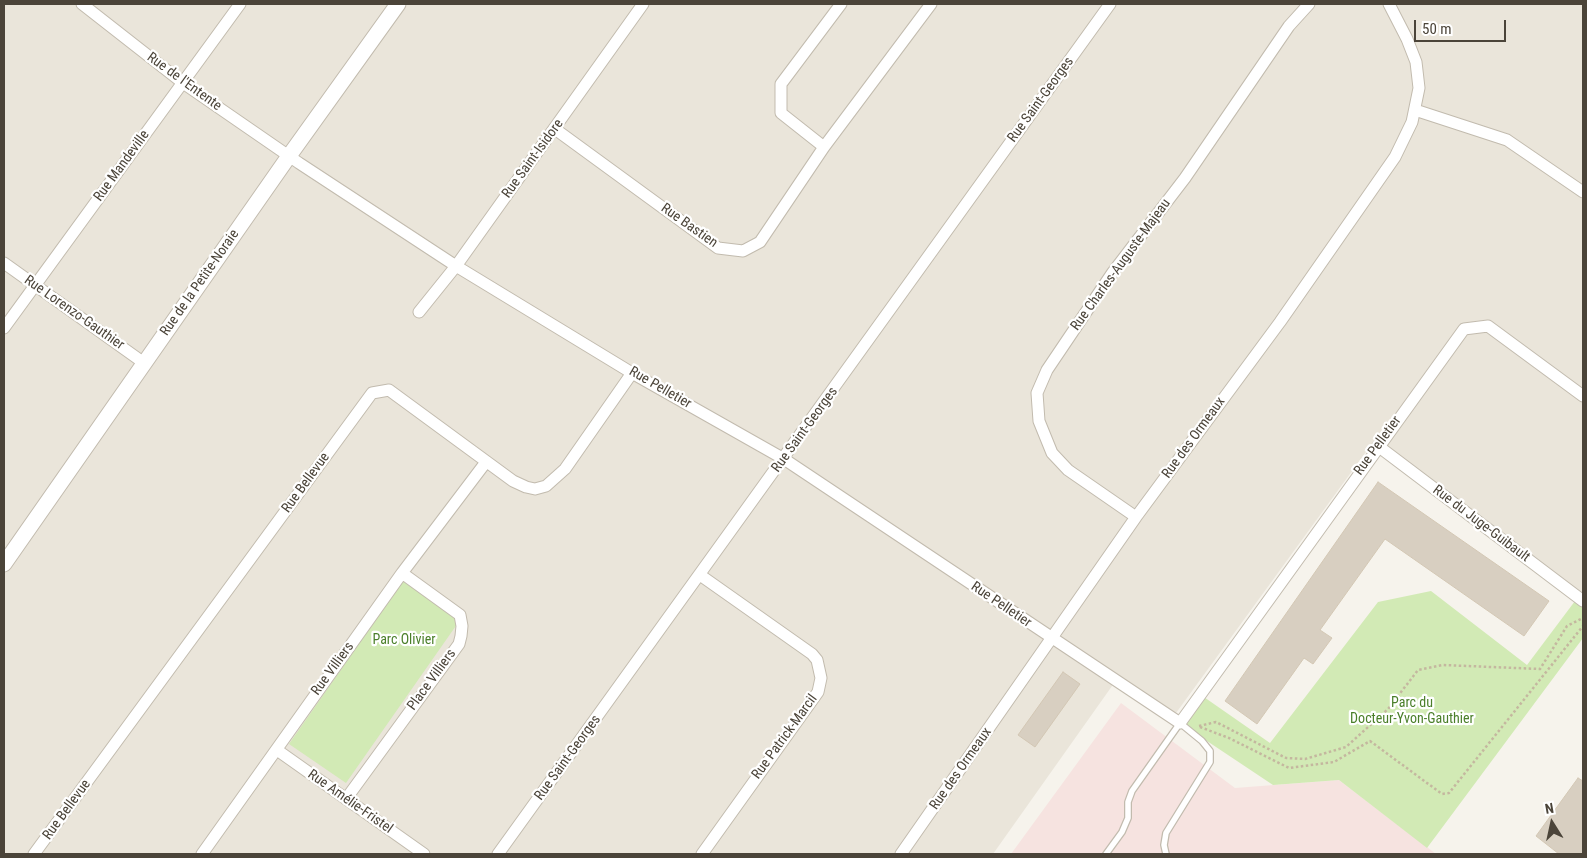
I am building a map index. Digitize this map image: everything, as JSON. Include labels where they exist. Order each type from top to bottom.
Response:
[{"type":"street","name":"Rue de l'Entente","points":[[82,4],[183,83],[288,156]]},
{"type":"street","name":"Rue Mandeville","points":[[4,328],[240,4]]},
{"type":"street","name":"Rue de la Petite-Noraie","points":[[4,564],[288,156],[398,4]]},
{"type":"street","name":"Rue Saint-Isidore","points":[[419,312],[456,266],[643,4]]},
{"type":"street","points":[[824,147],[781,113],[781,84],[841,4]]},
{"type":"street","name":"Rue Bastien","points":[[555,129],[718,248],[743,251],[760,242],[824,147],[930,4]]},
{"type":"street","name":"Rue Saint-Georges","points":[[498,854],[1110,4]]},
{"type":"street","name":"Rue Charles-Auguste-Majeau","points":[[1136,517],[1068,470],[1052,453],[1039,421],[1038,393],[1046,370],[1113,272],[1185,178],[1289,26],[1309,4]]},
{"type":"street","name":"Rue des Ormeaux","points":[[901,854],[1136,517],[1280,322],[1390,164],[1412,122],[1420,88],[1416,62],[1407,39],[1389,4]]},
{"type":"street","points":[[1415,110],[1507,140],[1583,192]]},
{"type":"street","name":"Rue Pelletier","points":[[288,156],[456,266],[632,373],[784,459],[1052,640],[1180,723],[1464,329],[1488,326],[1583,396]]},
{"type":"street","name":"Rue Lorenzo-Gauthier","points":[[4,263],[144,363]]},
{"type":"street","name":"Rue Bellevue","points":[[34,854],[372,393],[389,390],[486,462],[526,487],[536,489],[546,486],[565,469],[632,373]]},
{"type":"street","name":"Rue du Juge-Guibault","points":[[1378,446],[1583,601]]},
{"type":"street","name":"Rue Villiers","points":[[202,854],[402,573],[486,462]]},
{"type":"street","name":"Place Villiers","points":[[346,799],[459,644],[462,626],[460,615],[402,573]]},
{"type":"street","name":"Rue Patrick-Marcil","points":[[700,575],[812,654],[817,660],[821,678],[818,692],[702,854]]},
{"type":"street","name":"Rue Amélie-Fristel","points":[[277,750],[424,854]]},
{"type":"lane","points":[[1106,854],[1122,832],[1128,818],[1128,802],[1132,791],[1180,723],[1202,740],[1210,751],[1210,762],[1166,833],[1164,845],[1166,854]]},
{"type":"path","points":[[1583,618],[1567,626],[1540,669],[1443,665],[1418,670],[1388,709],[1346,747],[1304,759],[1286,758],[1216,722],[1198,726],[1229,738],[1289,768],[1334,762],[1370,741],[1442,794],[1449,793],[1583,626]]},
{"type":"shaded area","points":[[4,4],[1583,4],[1583,595],[1371,445],[1176,713],[1117,679],[993,854],[4,854]]},
{"type":"shaded area","points":[[1121,703],[1235,788],[1339,780],[1436,854],[1011,854]]},
{"type":"green space","name":"Parc Olivier","points":[[403,581],[460,620],[346,783],[289,744]]},
{"type":"green space","name":"Parc du Docteur-Yvon-Gauthier","points":[[1431,591],[1527,665],[1578,597],[1583,601],[1583,638],[1427,848],[1339,780],[1273,785],[1180,723],[1201,695],[1270,743],[1378,602]]},
{"type":"building","points":[[1378,482],[1549,601],[1524,636],[1385,539],[1320,630],[1332,638],[1313,664],[1304,658],[1257,724],[1225,701]]},
{"type":"building","points":[[1063,672],[1080,684],[1035,747],[1018,735]]},
{"type":"building","points":[[1578,778],[1583,781],[1583,854],[1559,854],[1536,836]]}]
